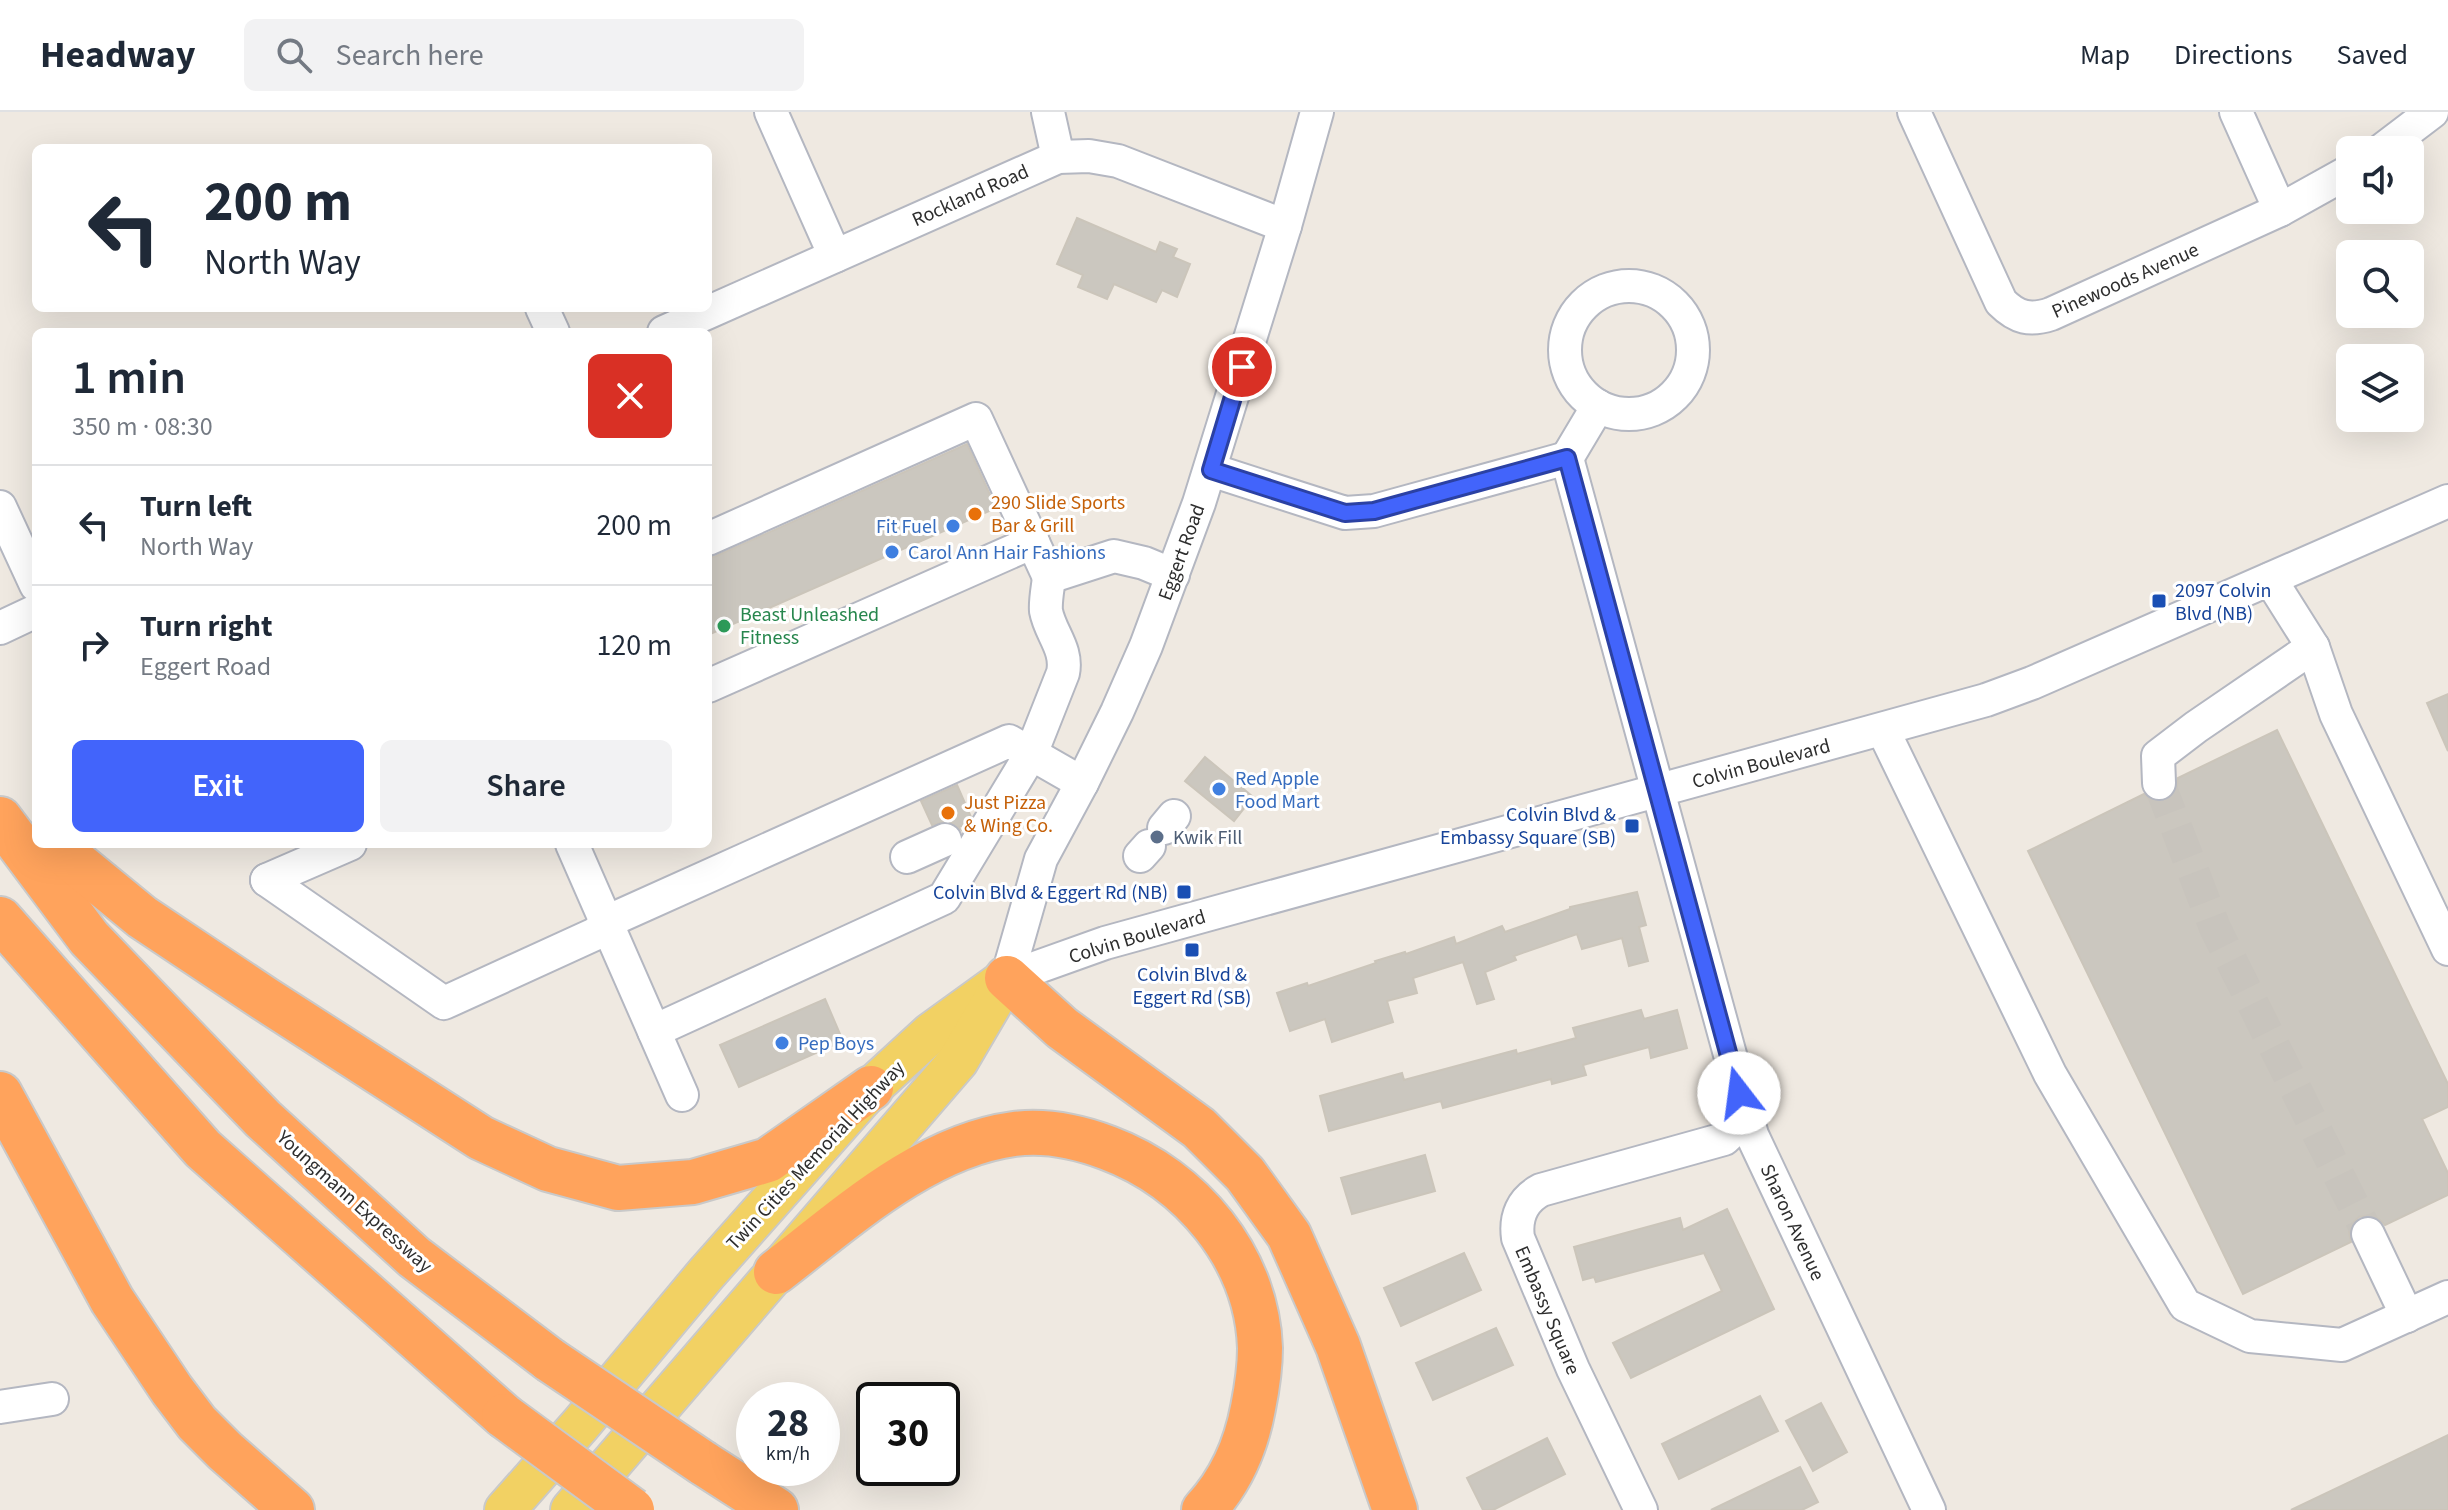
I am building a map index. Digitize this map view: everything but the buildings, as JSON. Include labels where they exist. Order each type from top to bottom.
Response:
[{"type":"highway","points":[[0,793],[32,824]]},
{"type":"highway","name":"Youngmann Expressway","points":[[0,819],[89,938],[263,1119],[414,1257],[550,1360],[776,1510]]},
{"type":"highway","points":[[58,848],[142,917],[252,991],[481,1138],[548,1169],[618,1188],[693,1182],[768,1160],[871,1088]]},
{"type":"highway","points":[[0,919],[203,1149],[504,1416],[632,1510]]},
{"type":"highway","points":[[1007,978],[1062,1028],[1199,1128],[1245,1174],[1289,1235],[1338,1346],[1395,1510]]},
{"type":"highway","points":[[0,1094],[112,1300],[172,1390],[197,1423],[292,1510]]},
{"type":"highway","points":[[776,1272],[891,1184],[974,1142],[1015,1134],[1056,1134],[1094,1142],[1133,1157],[1196,1202],[1222,1234],[1245,1279],[1255,1314],[1260,1347],[1259,1371],[1249,1428],[1234,1469],[1204,1510]]},
{"type":"main road","name":"Twin Cities Memorial Highway","points":[[505,1510],[706,1274],[871,1088],[931,1033],[1007,978]]},
{"type":"main road","name":"Twin Cities Memorial Highway","points":[[571,1510],[958,1061],[1007,978]]},
{"type":"street","points":[[771,112],[835,256]]},
{"type":"street","points":[[1048,112],[1058,157]]},
{"type":"street","name":"Eggert Road","points":[[1007,978],[1041,859],[1123,699],[1211,470],[1317,112]]},
{"type":"street","name":"Pinewoods Avenue","points":[[1914,112],[2001,302],[2012,313],[2024,318],[2051,314],[2280,210],[2336,179]]},
{"type":"street","points":[[2236,112],[2280,210]]},
{"type":"street","points":[[2400,136],[2432,112]]},
{"type":"street","name":"Rockland Road","points":[[712,311],[1058,157],[1089,156],[1118,161],[1285,226]]},
{"type":"street","points":[[1619,287],[1650,289],[1664,296],[1686,321],[1692,336],[1691,369],[1684,384],[1674,397],[1646,413],[1613,413],[1598,406],[1585,397],[1568,370],[1566,339],[1579,310],[1590,299],[1619,287]]},
{"type":"street","name":"Rockland Road","points":[[673,328],[709,312]]},
{"type":"street","points":[[1211,470],[1345,513],[1374,511],[1567,458],[1598,406]]},
{"type":"street","points":[[654,1031],[944,898],[1031,754],[1066,662],[1046,610],[1049,577],[976,419],[712,537]]},
{"type":"street","name":"Sharon Avenue","points":[[1567,458],[1752,1135],[1929,1510]]},
{"type":"street","name":"Colvin Boulevard","points":[[1007,978],[1105,943],[1986,700],[2032,683],[2448,501]]},
{"type":"street","points":[[0,507],[32,576]]},
{"type":"street","points":[[712,684],[1033,542]]},
{"type":"street","points":[[1049,577],[1114,556],[1144,563],[1173,575]]},
{"type":"street","points":[[2270,579],[2313,647],[2336,714],[2448,949]]},
{"type":"street","points":[[0,628],[32,613]]},
{"type":"street","points":[[2159,783],[2158,756],[2313,647]]},
{"type":"street","points":[[1883,730],[2050,1074],[2185,1305],[2250,1336],[2342,1345],[2448,1297]]},
{"type":"street","points":[[341,848],[267,880],[444,1003],[595,934],[613,919],[1009,741],[1082,783]]},
{"type":"street","points":[[907,857],[992,819]]},
{"type":"street","points":[[574,848],[682,1095]]},
{"type":"street","name":"Embassy Square","points":[[1641,1510],[1573,1369],[1518,1238],[1517,1222],[1524,1203],[1541,1190],[1724,1139],[1740,1124],[1743,1108]]},
{"type":"street","points":[[2368,1234],[2407,1316]]},
{"type":"street","points":[[0,1407],[52,1399]]},
{"type":"tunnel","points":[[2159,783],[2215,928],[2368,1234]]},
{"type":"place","name":"290 Slide Sports Bar & Grill","points":[[975,514]]},
{"type":"place","name":"Fit Fuel","points":[[953,526]]},
{"type":"place","name":"Carol Ann Hair Fashions","points":[[892,552]]},
{"type":"place","name":"2097 Colvin Blvd (NB)","points":[[2159,601]]},
{"type":"place","name":"Beast Unleashed Fitness","points":[[724,626]]},
{"type":"place","name":"Red Apple Food Mart","points":[[1219,789]]},
{"type":"place","name":"Just Pizza & Wing Co.","points":[[948,813]]},
{"type":"place","name":"Colvin Blvd & Embassy Square (SB)","points":[[1632,826]]},
{"type":"place","name":"Kwik Fill","points":[[1157,837]]},
{"type":"place","name":"Colvin Blvd & Eggert Rd (NB)","points":[[1184,892]]},
{"type":"place","name":"Colvin Blvd & Eggert Rd (SB)","points":[[1192,950]]},
{"type":"place","name":"Pep Boys","points":[[782,1043]]},
{"type":"route","points":[[1242,367],[1211,470],[1345,513],[1374,511],[1567,458],[1739,1093]]}]
